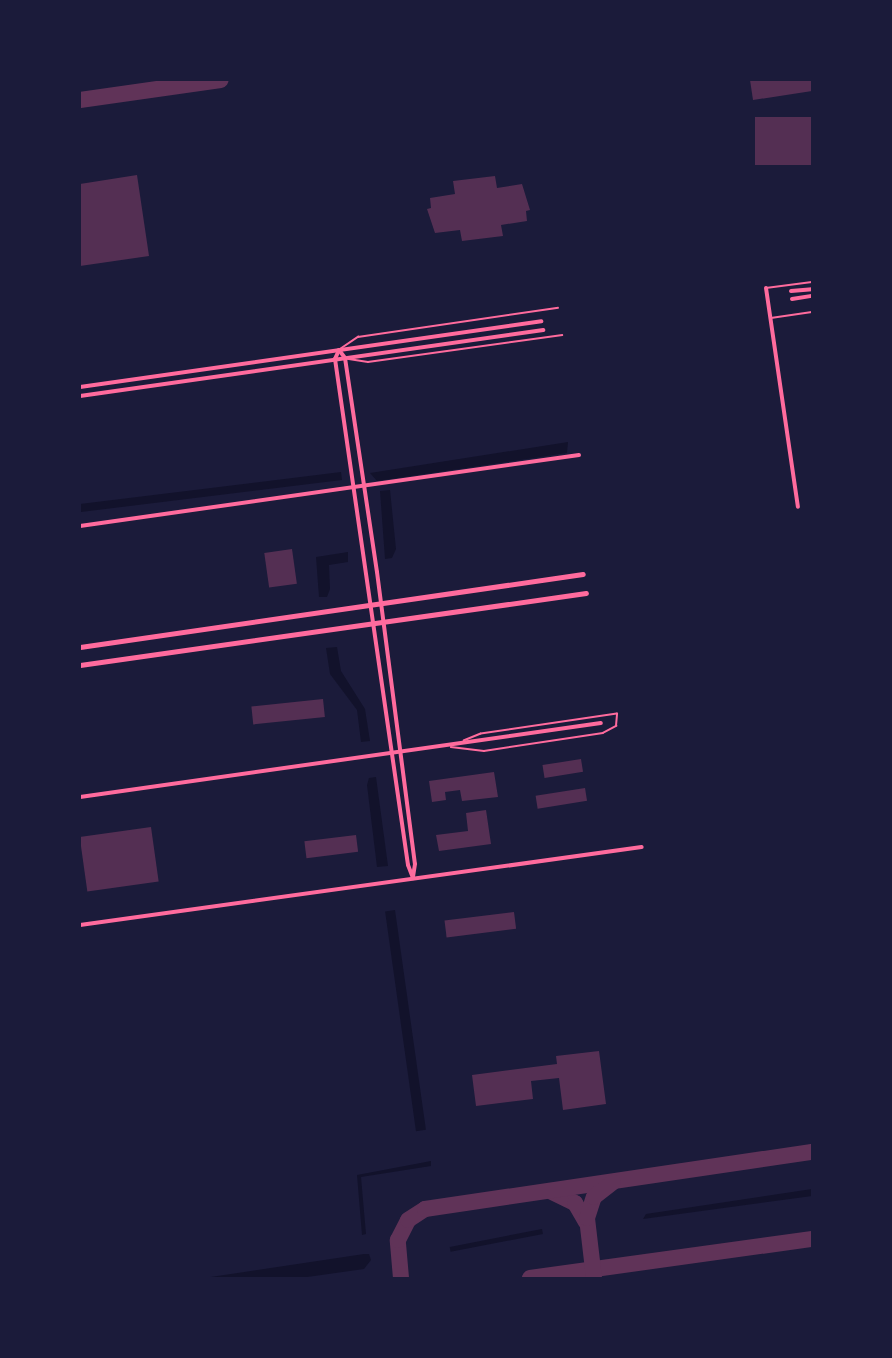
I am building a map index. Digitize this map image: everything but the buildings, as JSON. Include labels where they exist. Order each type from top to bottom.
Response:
[{"type":"main road","points":[[80,647],[583,574]]},
{"type":"main road","points":[[80,665],[586,592]]},
{"type":"street","points":[[766,288],[798,507]]},
{"type":"street","points":[[791,291],[813,289]]},
{"type":"street","points":[[792,299],[813,296]]},
{"type":"street","points":[[80,387],[541,321]]},
{"type":"street","points":[[80,396],[543,330]]},
{"type":"street","points":[[339,350],[345,358],[381,604],[415,864],[413,878]]},
{"type":"street","points":[[339,350],[335,359],[373,605],[408,865],[413,878]]},
{"type":"street","points":[[80,526],[579,455]]},
{"type":"street","points":[[80,798],[393,756],[601,723]]},
{"type":"street","points":[[80,925],[642,847]]},
{"type":"lane","points":[[766,288],[813,282]]},
{"type":"lane","points":[[339,350],[358,337],[558,308]]},
{"type":"lane","points":[[770,318],[813,312]]},
{"type":"lane","points":[[345,358],[368,362],[562,335]]},
{"type":"lane","points":[[617,714],[616,726],[603,734],[484,751],[452,747],[481,734],[617,714]]},
{"type":"shaded area","points":[[568,442],[567,453],[377,481],[370,473]]},
{"type":"shaded area","points":[[341,472],[342,480],[81,512],[80,504]]},
{"type":"shaded area","points":[[390,490],[396,549],[392,558],[385,559],[380,491]]},
{"type":"shaded area","points":[[348,552],[348,562],[329,565],[330,589],[327,597],[319,597],[316,557]]},
{"type":"shaded area","points":[[337,647],[341,671],[365,709],[370,741],[361,742],[357,710],[330,674],[326,648]]},
{"type":"shaded area","points":[[376,777],[388,866],[377,867],[367,785],[369,778]]},
{"type":"shaded area","points":[[395,910],[426,1130],[416,1131],[385,911]]},
{"type":"shaded area","points":[[431,1161],[431,1166],[361,1177],[366,1234],[362,1235],[357,1175]]},
{"type":"shaded area","points":[[812,1189],[812,1196],[643,1219],[646,1214]]},
{"type":"shaded area","points":[[542,1229],[543,1234],[451,1252],[450,1247]]},
{"type":"shaded area","points":[[369,1254],[371,1260],[364,1269],[300,1278],[204,1278]]},
{"type":"taxiway","points":[[80,100],[221,80]]},
{"type":"taxiway","points":[[401,1278],[398,1240],[408,1220],[425,1209],[812,1152]]},
{"type":"taxiway","points":[[594,1278],[587,1218],[594,1197],[613,1182]]},
{"type":"taxiway","points":[[550,1191],[575,1203],[586,1222]]},
{"type":"taxiway","points":[[530,1278],[812,1239]]}]
